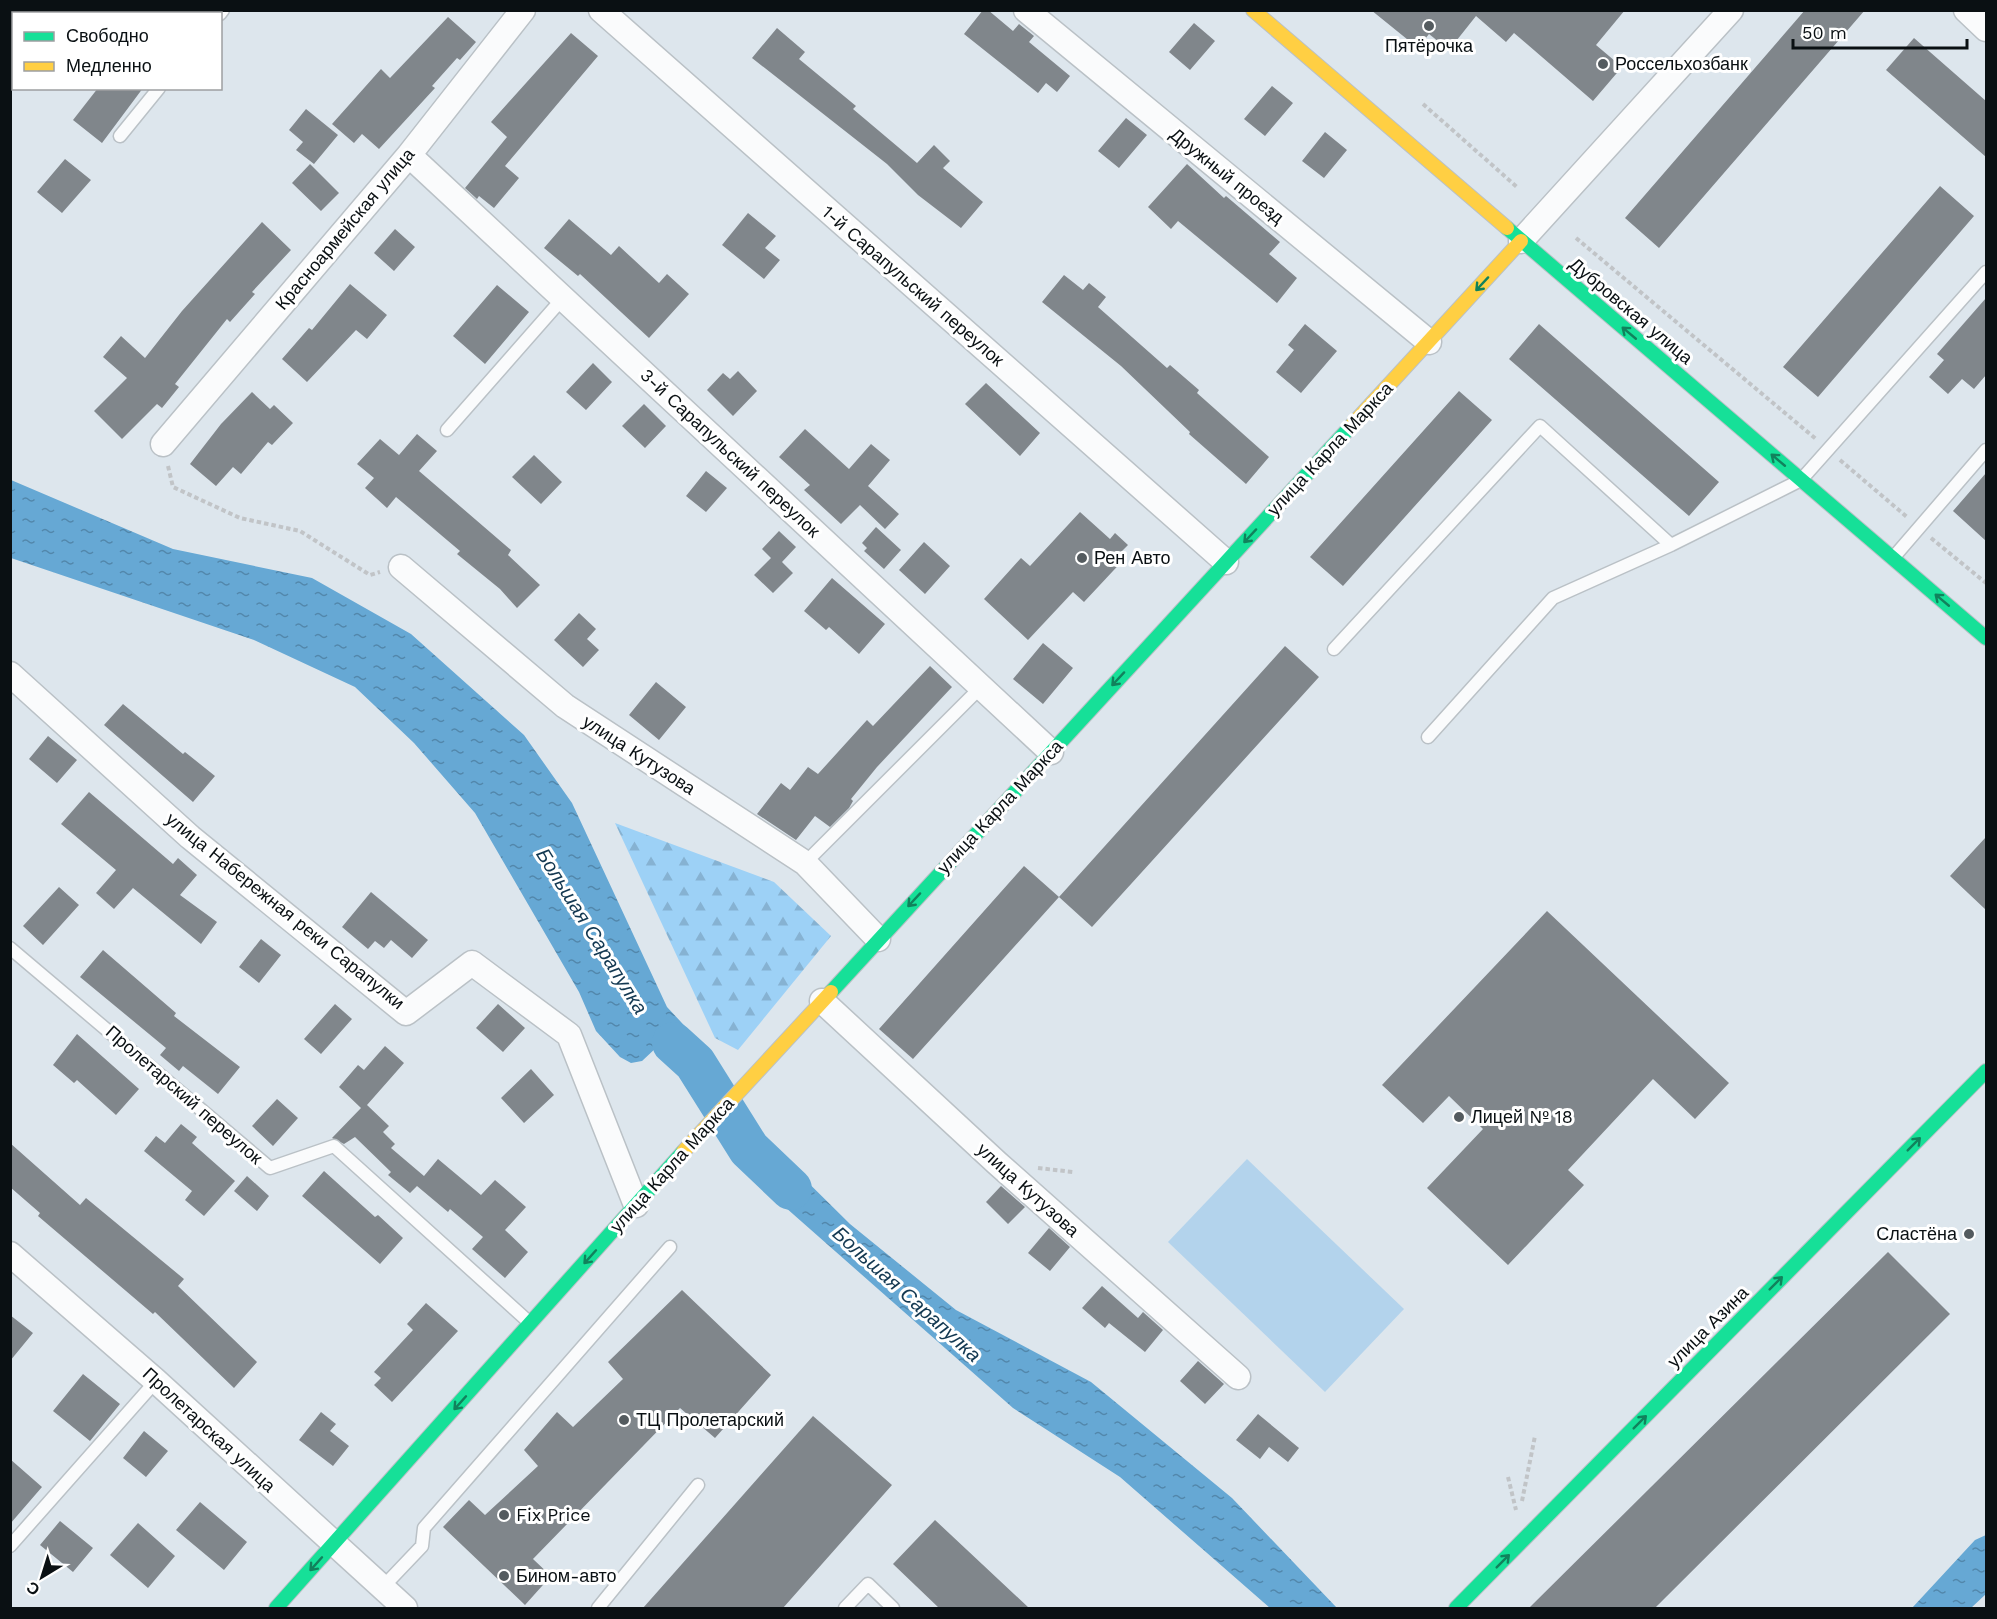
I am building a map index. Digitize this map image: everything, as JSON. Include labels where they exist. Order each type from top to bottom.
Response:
[{"type":"main road","name":"Дубровская улица","points":[[1253,10],[1986,638]]},
{"type":"main road","name":"улица Карла Маркса","points":[[276,1608],[656,1182],[1521,241]]},
{"type":"main road","name":"улица Азина","points":[[1459,1605],[1986,1071]]},
{"type":"street","name":"Красноармейская улица","points":[[163,444],[409,155],[523,10]]},
{"type":"street","name":"1-й Сарапульский переулок","points":[[601,10],[1226,562]]},
{"type":"street","name":"Дружный проезд","points":[[1026,10],[1429,342]]},
{"type":"street","name":"улица Карла Маркса","points":[[1521,241],[1731,10]]},
{"type":"street","points":[[1966,10],[1986,28]]},
{"type":"street","name":"3-й Сарапульский переулок","points":[[409,155],[1051,752]]},
{"type":"street","name":"улица Кутузова","points":[[401,567],[565,706],[805,863],[878,939]]},
{"type":"street","name":"улица Набережная реки Сарапулки","points":[[10,674],[190,837],[406,1013],[472,963],[569,1035],[636,1205]]},
{"type":"street","name":"улица Кутузова","points":[[822,1001],[997,1163],[1238,1377]]},
{"type":"street","name":"Пролетарская улица","points":[[10,1254],[156,1381],[333,1545],[405,1608]]},
{"type":"lane","points":[[120,136],[157,90]]},
{"type":"lane","points":[[1428,737],[1553,598],[1671,544],[1801,480],[1986,273]]},
{"type":"lane","points":[[447,430],[563,298]]},
{"type":"lane","points":[[1334,649],[1540,426],[1671,544]]},
{"type":"lane","points":[[1893,558],[1986,450]]},
{"type":"lane","points":[[805,863],[981,687]]},
{"type":"lane","name":"Пролетарский переулок","points":[[10,948],[270,1168],[334,1146],[530,1324]]},
{"type":"lane","points":[[382,1588],[423,1546],[424,1528],[670,1247]]},
{"type":"lane","points":[[11,1543],[156,1381]]},
{"type":"lane","points":[[597,1608],[698,1485]]},
{"type":"lane","points":[[846,1608],[868,1584],[893,1608]]},
{"type":"path","points":[[1423,104],[1517,187]]},
{"type":"path","points":[[1576,238],[1986,583]]},
{"type":"path","points":[[163,444],[173,487],[240,518],[300,531],[370,575],[401,567]]},
{"type":"path","points":[[1508,1477],[1519,1519],[1535,1436]]},
{"type":"green space","points":[[615,823],[774,882],[831,936],[738,1050],[715,1038]]},
{"type":"shaded area","points":[[1247,1159],[1404,1309],[1325,1392],[1168,1242]]},
{"type":"water","points":[[11,480],[173,549],[312,578],[411,634],[524,735],[572,803],[667,1007],[695,1037],[718,1074],[706,1090],[685,1074],[664,1046],[657,1047],[642,1061],[631,1063],[620,1057],[596,1031],[579,992],[475,813],[414,743],[355,687],[254,640],[11,558]]},
{"type":"water","points":[[761,1136],[850,1224],[956,1310],[1091,1382],[1232,1498],[1337,1608],[1270,1608],[1120,1477],[1013,1408],[785,1207],[739,1159]]},
{"type":"water","points":[[1986,1535],[1986,1594],[1971,1608],[1912,1608],[1975,1540]]},
{"type":"building","points":[[983,10],[988,10],[1013,31],[1019,24],[1034,36],[1029,42],[1070,76],[1057,92],[1046,83],[1038,93],[964,34]]},
{"type":"building","points":[[1371,10],[1625,10],[1596,45],[1622,67],[1593,101],[1514,33],[1506,42],[1476,16],[1449,50],[1429,34],[1418,48]]},
{"type":"building","points":[[1805,10],[1865,10],[1659,248],[1625,218]]},
{"type":"building","points":[[448,17],[476,42],[460,60],[457,58],[432,86],[435,88],[379,149],[362,134],[354,143],[332,124],[381,69],[390,78]]},
{"type":"building","points":[[1194,23],[1215,41],[1190,70],[1169,52]]},
{"type":"building","points":[[777,28],[805,52],[799,59],[856,106],[853,109],[917,163],[934,145],[950,161],[943,168],[983,202],[961,228],[918,195],[887,164],[752,58]]},
{"type":"building","points":[[571,33],[598,56],[505,166],[519,178],[494,208],[479,196],[477,199],[465,188],[507,137],[491,122]]},
{"type":"building","points":[[1914,38],[1986,101],[1986,157],[1886,70]]},
{"type":"building","points":[[1272,86],[1293,103],[1265,136],[1244,119]]},
{"type":"building","points":[[96,90],[142,90],[102,143],[73,120]]},
{"type":"building","points":[[306,109],[338,135],[314,164],[296,150],[303,142],[289,130]]},
{"type":"building","points":[[1126,118],[1147,135],[1119,168],[1098,151]]},
{"type":"building","points":[[1325,132],[1347,150],[1324,178],[1302,161]]},
{"type":"building","points":[[65,159],[91,180],[62,213],[37,192]]},
{"type":"building","points":[[310,164],[339,193],[321,211],[292,183]]},
{"type":"building","points":[[1187,164],[1224,198],[1226,196],[1280,242],[1269,254],[1297,278],[1277,303],[1178,221],[1171,229],[1148,207]]},
{"type":"building","points":[[1940,186],[1974,216],[1818,397],[1783,367]]},
{"type":"building","points":[[748,213],[776,236],[765,248],[780,260],[764,279],[722,245]]},
{"type":"building","points":[[569,219],[611,255],[619,246],[659,283],[667,274],[689,294],[649,338],[580,274],[578,276],[544,248]]},
{"type":"building","points":[[262,222],[291,250],[252,292],[255,294],[230,322],[227,319],[175,384],[179,387],[162,408],[157,404],[122,439],[94,411],[127,378],[103,357],[121,336],[145,358],[182,311]]},
{"type":"building","points":[[395,229],[415,247],[394,271],[374,253]]},
{"type":"building","points":[[1064,275],[1083,290],[1089,283],[1106,297],[1098,307],[1167,368],[1170,365],[1199,390],[1197,393],[1269,457],[1246,484],[1189,434],[1190,432],[1121,366],[1042,302]]},
{"type":"building","points":[[350,284],[387,315],[367,339],[356,330],[307,382],[282,359],[309,328],[312,330]]},
{"type":"building","points":[[497,285],[529,312],[485,364],[453,336]]},
{"type":"building","points":[[1986,298],[1986,375],[1974,389],[1962,379],[1948,394],[1929,377],[1944,360],[1937,354]]},
{"type":"building","points":[[1305,324],[1337,351],[1301,393],[1276,372],[1294,350],[1288,345]]},
{"type":"building","points":[[1539,324],[1719,482],[1689,516],[1509,359]]},
{"type":"building","points":[[593,363],[612,382],[586,410],[566,392]]},
{"type":"building","points":[[738,371],[757,391],[733,416],[707,390],[723,373],[730,379]]},
{"type":"building","points":[[986,383],[1040,433],[1020,456],[965,404]]},
{"type":"building","points":[[1459,391],[1492,420],[1343,586],[1310,557]]},
{"type":"building","points":[[252,392],[270,409],[274,405],[293,423],[272,445],[268,442],[241,474],[233,467],[216,486],[190,464],[221,424]]},
{"type":"building","points":[[644,404],[666,426],[645,448],[622,426]]},
{"type":"building","points":[[805,429],[849,469],[871,444],[890,460],[868,486],[899,514],[885,529],[860,505],[841,524],[804,490],[810,485],[779,457]]},
{"type":"building","points":[[417,434],[437,451],[419,471],[511,550],[508,555],[540,585],[517,608],[500,589],[457,554],[460,551],[396,497],[387,508],[365,488],[374,478],[357,464],[380,439],[399,455]]},
{"type":"building","points":[[534,455],[562,482],[541,504],[512,477]]},
{"type":"building","points":[[706,471],[727,488],[706,512],[686,496]]},
{"type":"building","points":[[1986,473],[1986,541],[1953,511]]},
{"type":"building","points":[[1080,512],[1110,539],[1115,533],[1128,545],[1122,551],[1127,556],[1084,602],[1073,592],[1028,640],[984,599],[1021,558],[1030,566]]},
{"type":"building","points":[[876,527],[901,550],[884,569],[864,551],[867,548],[862,543]]},
{"type":"building","points":[[779,531],[796,547],[782,562],[793,573],[773,593],[754,575],[771,558],[762,549]]},
{"type":"building","points":[[924,542],[950,566],[925,594],[899,570]]},
{"type":"building","points":[[832,578],[885,624],[859,654],[829,627],[826,630],[804,611]]},
{"type":"building","points":[[579,613],[596,629],[587,639],[599,650],[583,667],[554,640]]},
{"type":"building","points":[[1043,643],[1073,668],[1043,704],[1013,679]]},
{"type":"building","points":[[1285,646],[1319,677],[1092,927],[1059,897]]},
{"type":"building","points":[[930,666],[952,687],[877,767],[851,799],[853,801],[849,808],[830,827],[815,816],[796,840],[757,814],[781,783],[790,790],[808,767],[818,774],[867,720],[873,726]]},
{"type":"building","points":[[656,682],[686,707],[659,740],[629,715]]},
{"type":"building","points":[[123,704],[183,754],[185,752],[215,776],[193,802],[104,725]]},
{"type":"building","points":[[48,736],[77,760],[57,783],[29,759]]},
{"type":"building","points":[[89,792],[173,864],[178,858],[197,875],[180,895],[217,922],[201,944],[133,888],[114,909],[96,893],[116,870],[61,824]]},
{"type":"building","points":[[1986,837],[1986,910],[1950,876]]},
{"type":"building","points":[[1024,866],[1059,897],[913,1059],[879,1029]]},
{"type":"building","points":[[59,887],[79,905],[43,945],[23,926]]},
{"type":"building","points":[[371,892],[428,940],[412,958],[391,940],[384,948],[375,941],[368,949],[342,927]]},
{"type":"building","points":[[1547,911],[1729,1083],[1695,1119],[1653,1079],[1568,1170],[1584,1185],[1508,1265],[1427,1188],[1483,1129],[1449,1096],[1423,1123],[1382,1085]]},
{"type":"building","points":[[261,939],[281,955],[259,983],[239,967]]},
{"type":"building","points":[[103,950],[176,1013],[174,1016],[240,1067],[218,1094],[183,1066],[179,1071],[160,1055],[166,1048],[80,977]]},
{"type":"building","points":[[335,1004],[352,1019],[321,1054],[304,1039]]},
{"type":"building","points":[[498,1004],[525,1028],[503,1052],[476,1028]]},
{"type":"building","points":[[77,1034],[139,1089],[116,1115],[77,1080],[74,1083],[53,1065]]},
{"type":"building","points":[[385,1046],[404,1063],[367,1105],[389,1126],[383,1132],[395,1144],[391,1148],[424,1176],[438,1159],[481,1195],[495,1180],[526,1207],[505,1230],[528,1252],[505,1278],[472,1249],[483,1237],[450,1209],[448,1212],[417,1186],[410,1193],[388,1175],[391,1172],[355,1137],[344,1144],[332,1138],[361,1108],[339,1087],[358,1065],[364,1070]]},
{"type":"building","points":[[531,1069],[554,1095],[524,1123],[501,1098]]},
{"type":"building","points":[[277,1099],[298,1118],[273,1146],[252,1126]]},
{"type":"building","points":[[181,1124],[197,1137],[192,1143],[235,1181],[204,1216],[185,1200],[192,1191],[144,1151],[156,1136],[165,1143]]},
{"type":"building","points":[[10,1143],[80,1205],[86,1198],[184,1279],[178,1286],[257,1362],[234,1388],[155,1312],[153,1314],[38,1216],[40,1213],[10,1187]]},
{"type":"building","points":[[324,1171],[375,1217],[378,1215],[403,1238],[380,1264],[302,1196]]},
{"type":"building","points":[[247,1176],[269,1196],[257,1211],[234,1191]]},
{"type":"building","points":[[1001,1186],[1025,1207],[1008,1224],[986,1202]]},
{"type":"building","points":[[1049,1228],[1070,1247],[1050,1271],[1028,1253]]},
{"type":"building","points":[[1888,1252],[1950,1314],[1655,1608],[1529,1608]]},
{"type":"building","points":[[1102,1286],[1138,1318],[1143,1312],[1163,1330],[1145,1352],[1109,1323],[1105,1328],[1082,1308]]},
{"type":"building","name":"ТЦ Пролетарский","points":[[682,1290],[771,1375],[715,1438],[680,1408],[533,1559],[551,1576],[525,1605],[443,1527],[469,1500],[485,1515],[538,1466],[524,1450],[557,1412],[573,1427],[623,1379],[608,1362]]},
{"type":"building","points":[[426,1303],[458,1331],[392,1402],[374,1385],[381,1378],[374,1372],[413,1330],[407,1324]]},
{"type":"building","points":[[10,1315],[33,1333],[10,1361]]},
{"type":"building","points":[[1198,1361],[1224,1384],[1205,1404],[1180,1381]]},
{"type":"building","points":[[83,1374],[120,1404],[90,1441],[53,1411]]},
{"type":"building","points":[[321,1412],[336,1424],[330,1431],[349,1446],[333,1466],[299,1440]]},
{"type":"building","points":[[1258,1414],[1299,1448],[1288,1462],[1269,1447],[1260,1459],[1236,1440]]},
{"type":"building","points":[[813,1416],[892,1485],[783,1608],[643,1608]]},
{"type":"building","points":[[144,1431],[168,1451],[146,1477],[123,1458]]},
{"type":"building","points":[[10,1459],[42,1487],[10,1524]]},
{"type":"building","points":[[200,1502],[247,1542],[224,1570],[176,1530]]},
{"type":"building","points":[[935,1520],[1029,1608],[939,1608],[893,1564]]},
{"type":"building","points":[[60,1521],[93,1548],[73,1572],[40,1545]]},
{"type":"building","points":[[138,1523],[175,1556],[148,1588],[110,1555]]},
{"type":"waterway","name":"Большая Сарапулка","points":[[673,1043],[695,1063],[749,1149],[791,1189]]},
{"type":"traffic: fast","points":[[1507,228],[1986,638]]},
{"type":"traffic: fast","points":[[831,992],[1352,425]]},
{"type":"traffic: fast","points":[[1456,1608],[1986,1071]]},
{"type":"traffic: fast","points":[[276,1608],[683,1152]]},
{"type":"traffic: slow","points":[[1253,10],[1507,228]]},
{"type":"traffic: slow","points":[[1352,425],[1521,241]]},
{"type":"traffic: slow","points":[[683,1152],[831,992]]},
{"type":"place","name":"Пятёрочка","points":[[1429,26]]},
{"type":"place","name":"Россельхозбанк","points":[[1603,64]]},
{"type":"place","name":"Рен Авто","points":[[1082,558]]},
{"type":"place","name":"Лицей № 18","points":[[1459,1117]]},
{"type":"place","name":"Сластёна","points":[[1969,1234]]},
{"type":"place","name":"ТЦ Пролетарский","points":[[624,1420]]},
{"type":"place","name":"Fix Price","points":[[504,1515]]},
{"type":"place","name":"Бином-авто","points":[[504,1576]]}]
